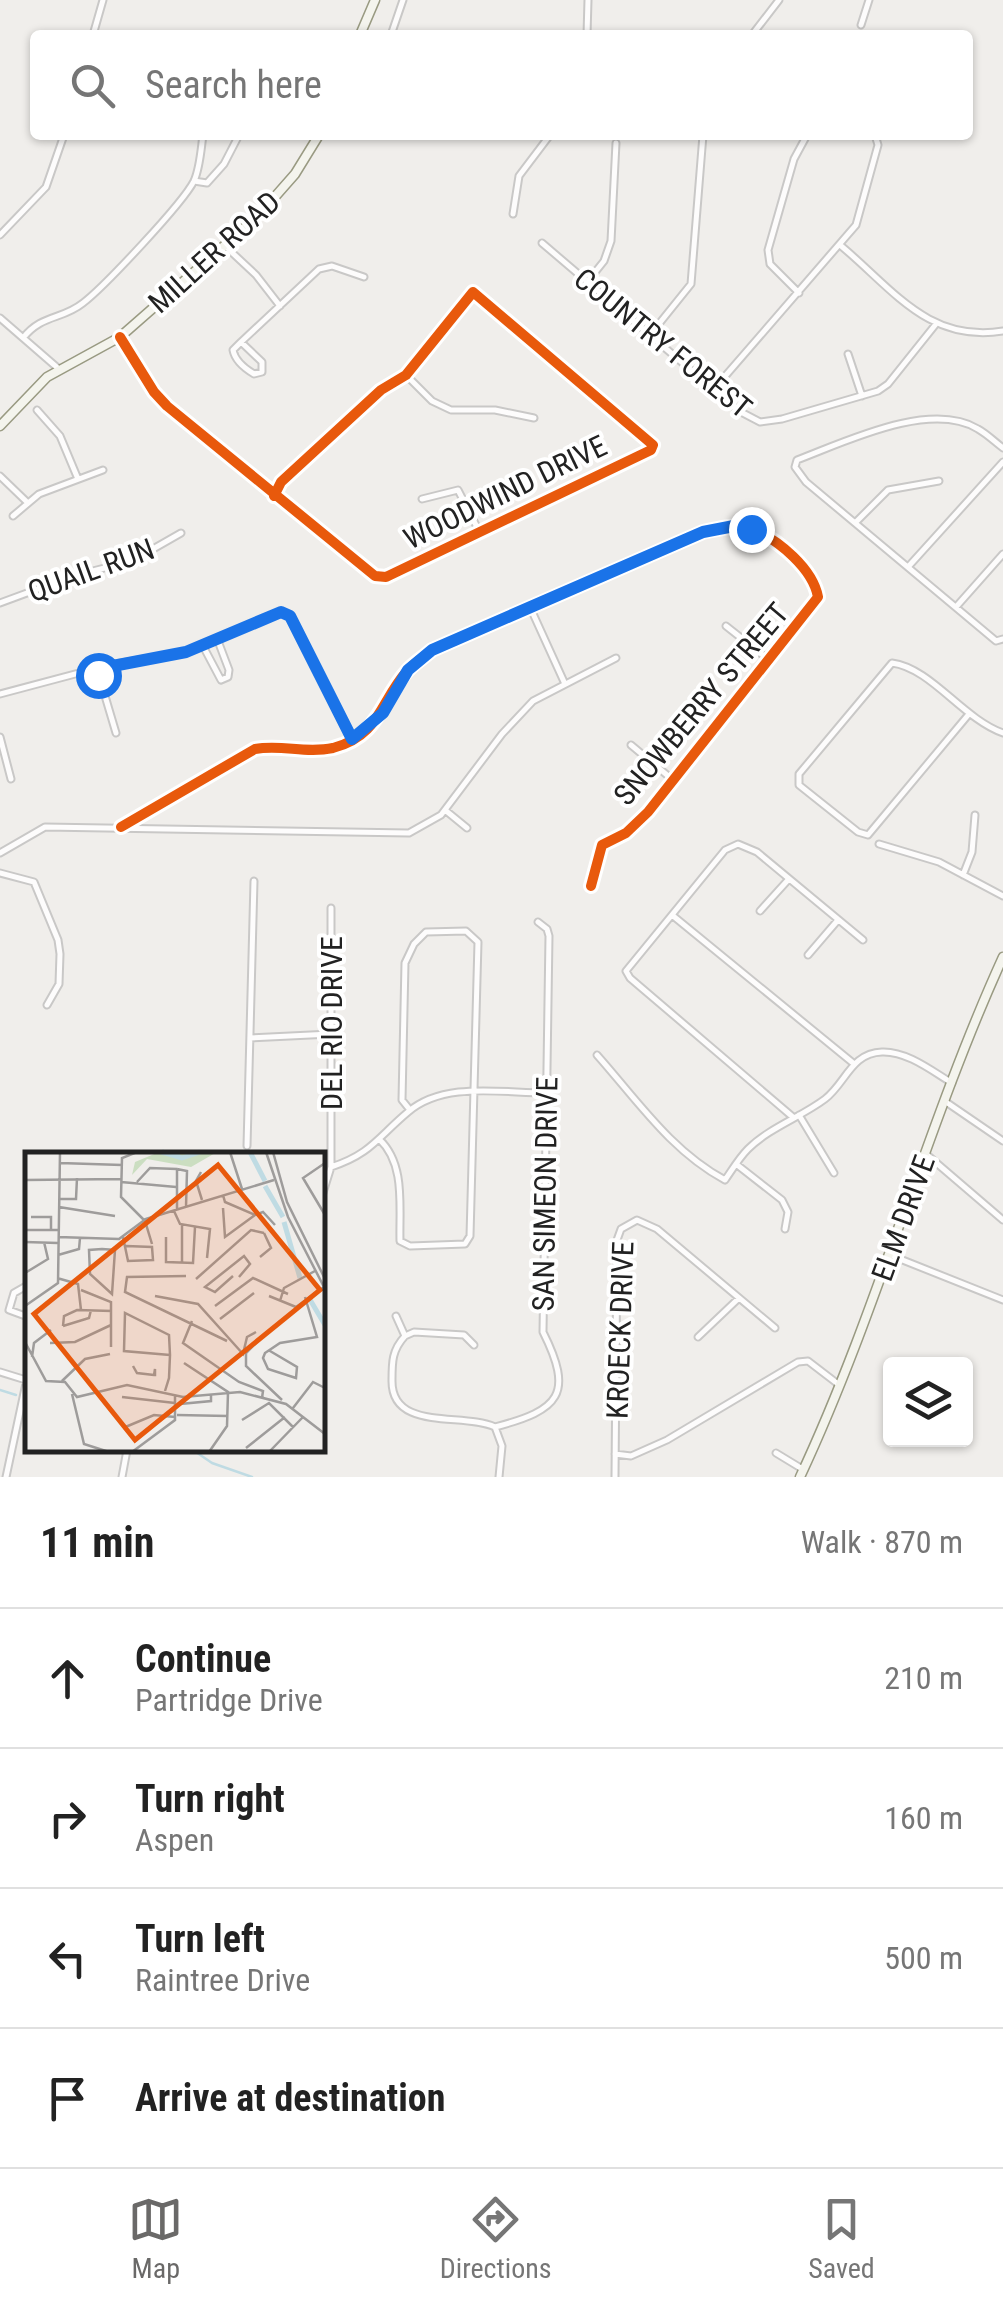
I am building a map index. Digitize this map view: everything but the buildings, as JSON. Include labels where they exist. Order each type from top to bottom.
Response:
[{"type":"street","points":[[94,30],[103,0]]},
{"type":"street","points":[[362,30],[374,0]]},
{"type":"street","points":[[392,30],[404,0]]},
{"type":"street","points":[[587,30],[588,0]]},
{"type":"street","points":[[756,30],[778,0]]},
{"type":"street","points":[[861,25],[869,0]]},
{"type":"street","points":[[0,234],[46,187],[62,140]]},
{"type":"street","points":[[23,338],[40,320],[69,312],[92,296],[194,182],[202,140]]},
{"type":"street","points":[[194,182],[207,183],[214,177],[236,140]]},
{"type":"street","name":"MILLER ROAD","points":[[0,426],[24,397],[60,370],[120,337],[276,199],[316,140]]},
{"type":"street","points":[[514,214],[519,176],[546,140]]},
{"type":"street","points":[[650,335],[691,284],[703,140]]},
{"type":"street","points":[[799,293],[770,264],[768,250],[794,160],[804,140]]},
{"type":"street","points":[[714,389],[856,225],[878,145],[876,140]]},
{"type":"street","points":[[588,282],[604,261],[611,240],[616,143]]},
{"type":"street","name":"COUNTRY FOREST","points":[[542,243],[739,410],[760,422],[782,420],[878,391],[936,324]]},
{"type":"street","points":[[840,245],[936,324],[956,332],[1003,331]]},
{"type":"street","points":[[224,246],[256,275],[280,306]]},
{"type":"street","points":[[241,342],[262,362],[262,372],[254,374],[234,357],[233,350],[241,342],[280,306],[318,269],[332,266],[364,278]]},
{"type":"street","name":"WOODWIND DRIVE","points":[[274,496],[375,576],[386,577],[651,450],[653,445],[473,292],[406,375]]},
{"type":"street","points":[[0,318],[60,370]]},
{"type":"street","points":[[120,337],[167,406],[274,496],[282,482],[324,442],[381,390],[406,375],[432,401],[451,410],[495,410],[534,418]]},
{"type":"street","points":[[848,354],[862,396]]},
{"type":"street","points":[[37,410],[60,436],[78,479]]},
{"type":"street","points":[[1003,448],[976,427],[961,422],[908,419],[797,460],[795,467],[806,482],[996,641],[1003,640]]},
{"type":"street","points":[[908,567],[1003,462]]},
{"type":"street","points":[[13,516],[39,494],[104,470]]},
{"type":"street","points":[[0,476],[28,503]]},
{"type":"street","points":[[856,523],[888,490],[939,481]]},
{"type":"street","points":[[422,499],[458,490],[479,531]]},
{"type":"street","name":"SNOWBERRY STREET","points":[[530,607],[703,532],[734,526],[751,529],[780,548],[816,583],[818,598],[673,780],[626,833],[602,845],[591,886]]},
{"type":"street","name":"QUAIL RUN","points":[[0,603],[73,576],[132,561],[180,533]]},
{"type":"street","points":[[956,607],[1003,554]]},
{"type":"street","points":[[121,828],[255,749],[274,746],[304,752],[336,747],[352,739],[383,713],[408,670],[432,650],[530,607],[564,684]]},
{"type":"street","points":[[0,694],[203,646],[281,612],[290,616],[352,739]]},
{"type":"street","points":[[726,626],[769,660]]},
{"type":"street","points":[[203,646],[221,680],[228,677],[229,670],[218,641]]},
{"type":"street","points":[[0,853],[44,826],[409,833],[446,810],[533,701],[616,658]]},
{"type":"street","points":[[969,714],[868,835],[858,832],[799,785],[799,774],[892,662],[903,664],[969,714],[982,726],[1003,733]]},
{"type":"street","points":[[97,669],[116,733]]},
{"type":"street","points":[[0,737],[11,779]]},
{"type":"street","points":[[630,745],[673,780]]},
{"type":"street","points":[[446,810],[467,828]]},
{"type":"street","points":[[963,875],[972,852],[975,815]]},
{"type":"street","points":[[834,1172],[796,1117],[626,971],[725,850],[738,844],[789,879],[862,940]]},
{"type":"street","points":[[879,844],[939,862],[1003,896]]},
{"type":"street","points":[[0,874],[34,882],[58,940],[59,984],[47,1005]]},
{"type":"street","points":[[760,911],[789,879]]},
{"type":"street","points":[[247,1146],[254,881]]},
{"type":"street","name":"DEL RIO DRIVE","points":[[325,1187],[332,1166],[331,908]]},
{"type":"street","points":[[672,915],[854,1063]]},
{"type":"street","points":[[808,955],[838,920]]},
{"type":"street","name":"SAN SIMEON DRIVE","points":[[496,1427],[541,1412],[555,1398],[561,1379],[543,1332],[549,936],[538,922]]},
{"type":"street","points":[[380,1139],[394,1156],[400,1241],[410,1246],[460,1245],[470,1236],[478,942],[466,931],[426,932],[414,944],[405,963],[402,1100],[410,1110]]},
{"type":"street","name":"ELM DRIVE","points":[[802,1473],[1003,957]]},
{"type":"street","points":[[250,1038],[331,1034]]},
{"type":"street","points":[[597,1055],[672,1143],[725,1180],[756,1142],[828,1097],[854,1063],[880,1052],[893,1053],[952,1083]]},
{"type":"street","points":[[332,1166],[359,1158],[410,1110],[440,1094],[546,1093]]},
{"type":"street","points":[[946,1102],[1003,1140]]},
{"type":"street","points":[[926,1154],[1003,1220]]},
{"type":"street","points":[[736,1164],[782,1200],[788,1212],[785,1230]]},
{"type":"street","name":"KROECK DRIVE","points":[[739,1298],[656,1228],[637,1220],[621,1229],[617,1240],[615,1454],[631,1456],[668,1440],[798,1362],[808,1361],[838,1384]]},
{"type":"street","points":[[890,1255],[1003,1300]]},
{"type":"street","points":[[25,1286],[14,1292],[9,1310],[25,1316]]},
{"type":"street","points":[[698,1337],[739,1298],[775,1328]]},
{"type":"street","points":[[396,1316],[404,1336]]},
{"type":"street","points":[[474,1345],[464,1335],[414,1332],[404,1336],[392,1356],[392,1393],[396,1402],[419,1416],[469,1418],[496,1427],[502,1446],[498,1477]]},
{"type":"street","points":[[0,1372],[25,1377]]},
{"type":"street","points":[[6,1477],[25,1387]]},
{"type":"street","points":[[122,1477],[127,1452]]},
{"type":"street","points":[[776,1453],[802,1473]]},
{"type":"street","points":[[614,1477],[615,1454]]},
{"type":"waterway","points":[[0,1390],[16,1395]]},
{"type":"waterway","points":[[196,1452],[212,1463],[252,1477]]},
{"type":"cycle path","points":[[120,337],[167,406],[375,576],[386,577],[651,450],[653,445],[473,292],[406,375],[381,390],[281,482],[274,496]]},
{"type":"cycle path","points":[[121,827],[255,749],[323,750],[349,742],[370,726],[398,682],[432,650],[703,532],[733,527],[752,529],[793,557],[809,576],[818,597],[648,812],[626,833],[602,845],[591,886]]},
{"type":"route","points":[[98,675],[97,669],[186,652],[218,641],[281,612],[290,616],[352,739],[383,713],[408,670],[432,650],[703,532],[734,526],[751,529]]}]
